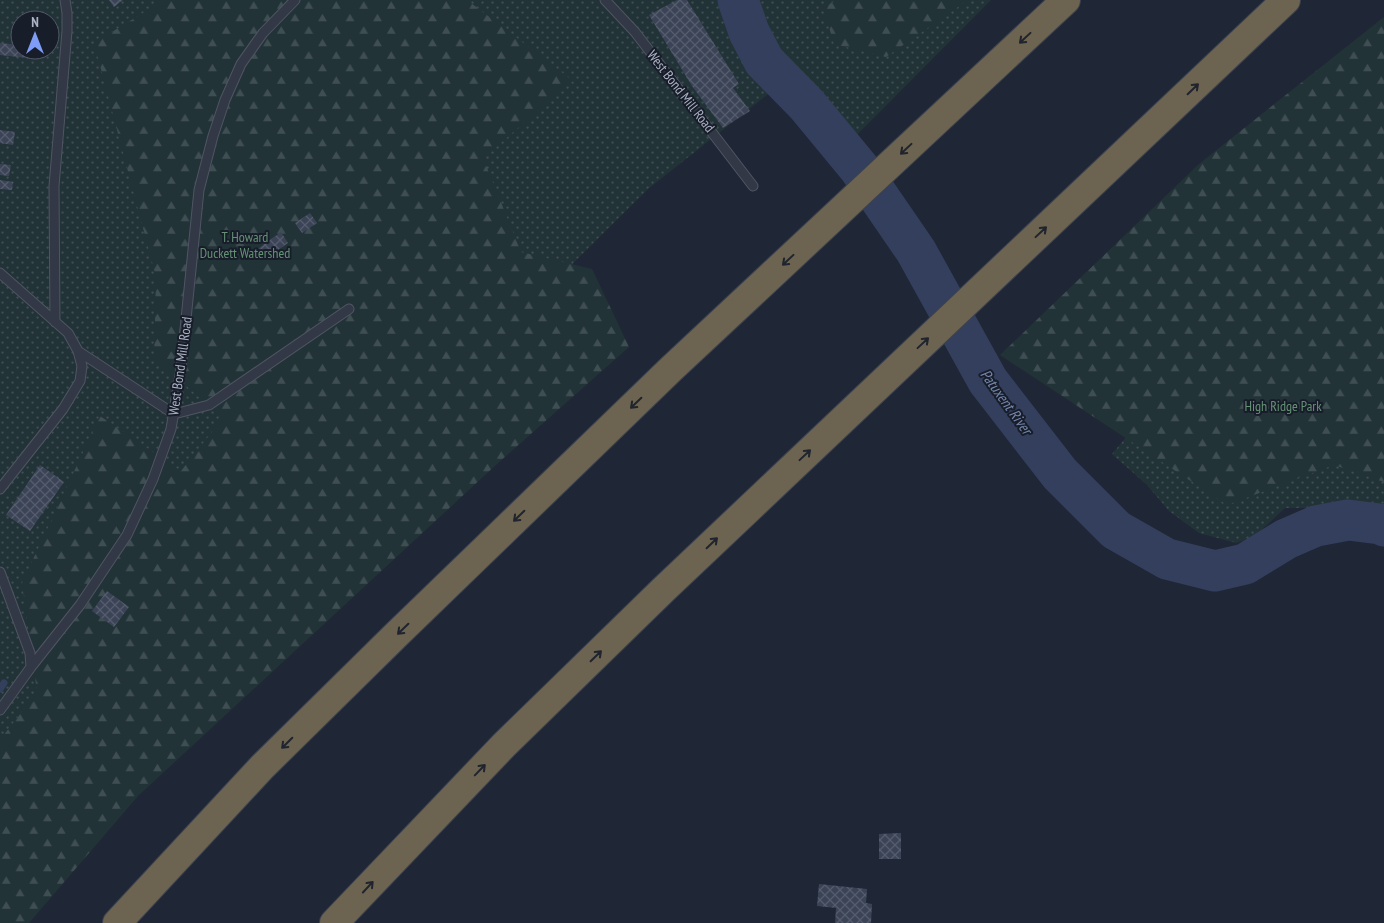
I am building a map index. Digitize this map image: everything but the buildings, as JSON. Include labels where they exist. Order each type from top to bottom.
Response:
[{"type":"highway","points":[[334,923],[504,745],[770,488],[1286,0]]},
{"type":"highway","points":[[117,923],[262,767],[403,628],[672,369],[1063,2]]},
{"type":"lane","points":[[55,322],[54,186],[67,31],[65,0]]},
{"type":"lane","name":"West Bond Mill Road","points":[[0,710],[80,605],[127,535],[153,479],[171,429],[174,414],[181,368],[199,190],[214,136],[225,100],[241,64],[263,33],[295,0]]},
{"type":"lane","name":"West Bond Mill Road","points":[[605,0],[635,32],[753,186]]},
{"type":"lane","points":[[0,273],[68,333],[78,351],[82,366],[80,381],[63,409],[0,489]]},
{"type":"lane","points":[[78,351],[174,414],[209,405],[349,309]]},
{"type":"lane","points":[[0,572],[30,653],[31,667]]},
{"type":"green space","name":"T. Howard Duckett Watershed","points":[[0,0],[991,0],[837,155],[772,91],[648,189],[292,542],[0,836]]},
{"type":"green space","name":"T. Howard Duckett Watershed","points":[[164,0],[467,0],[573,81],[483,158],[521,252],[592,269],[629,347],[497,464],[138,796],[29,923],[0,923],[0,740],[37,692],[22,583],[100,416],[181,471],[223,418],[154,358],[156,277],[94,43]]},
{"type":"green space","points":[[838,0],[968,0],[886,57],[834,44],[823,7]]},
{"type":"green space","points":[[1384,17],[1384,482],[1334,465],[1227,505],[1000,355],[1199,164]]},
{"type":"green space","name":"High Ridge Park","points":[[1305,224],[1384,259],[1384,508],[1367,505],[1335,508],[1285,508],[1254,537],[1236,543],[1199,533],[1169,511],[1147,485],[1112,454]]},
{"type":"waterway","name":"Patuxent River","points":[[738,0],[749,32],[764,61],[807,105],[859,168],[916,251],[988,381],[1060,474],[1116,530],[1167,559],[1215,571],[1245,564],[1286,539],[1316,526],[1348,520],[1384,526]]},
{"type":"waterway","points":[[0,689],[4,683]]}]
